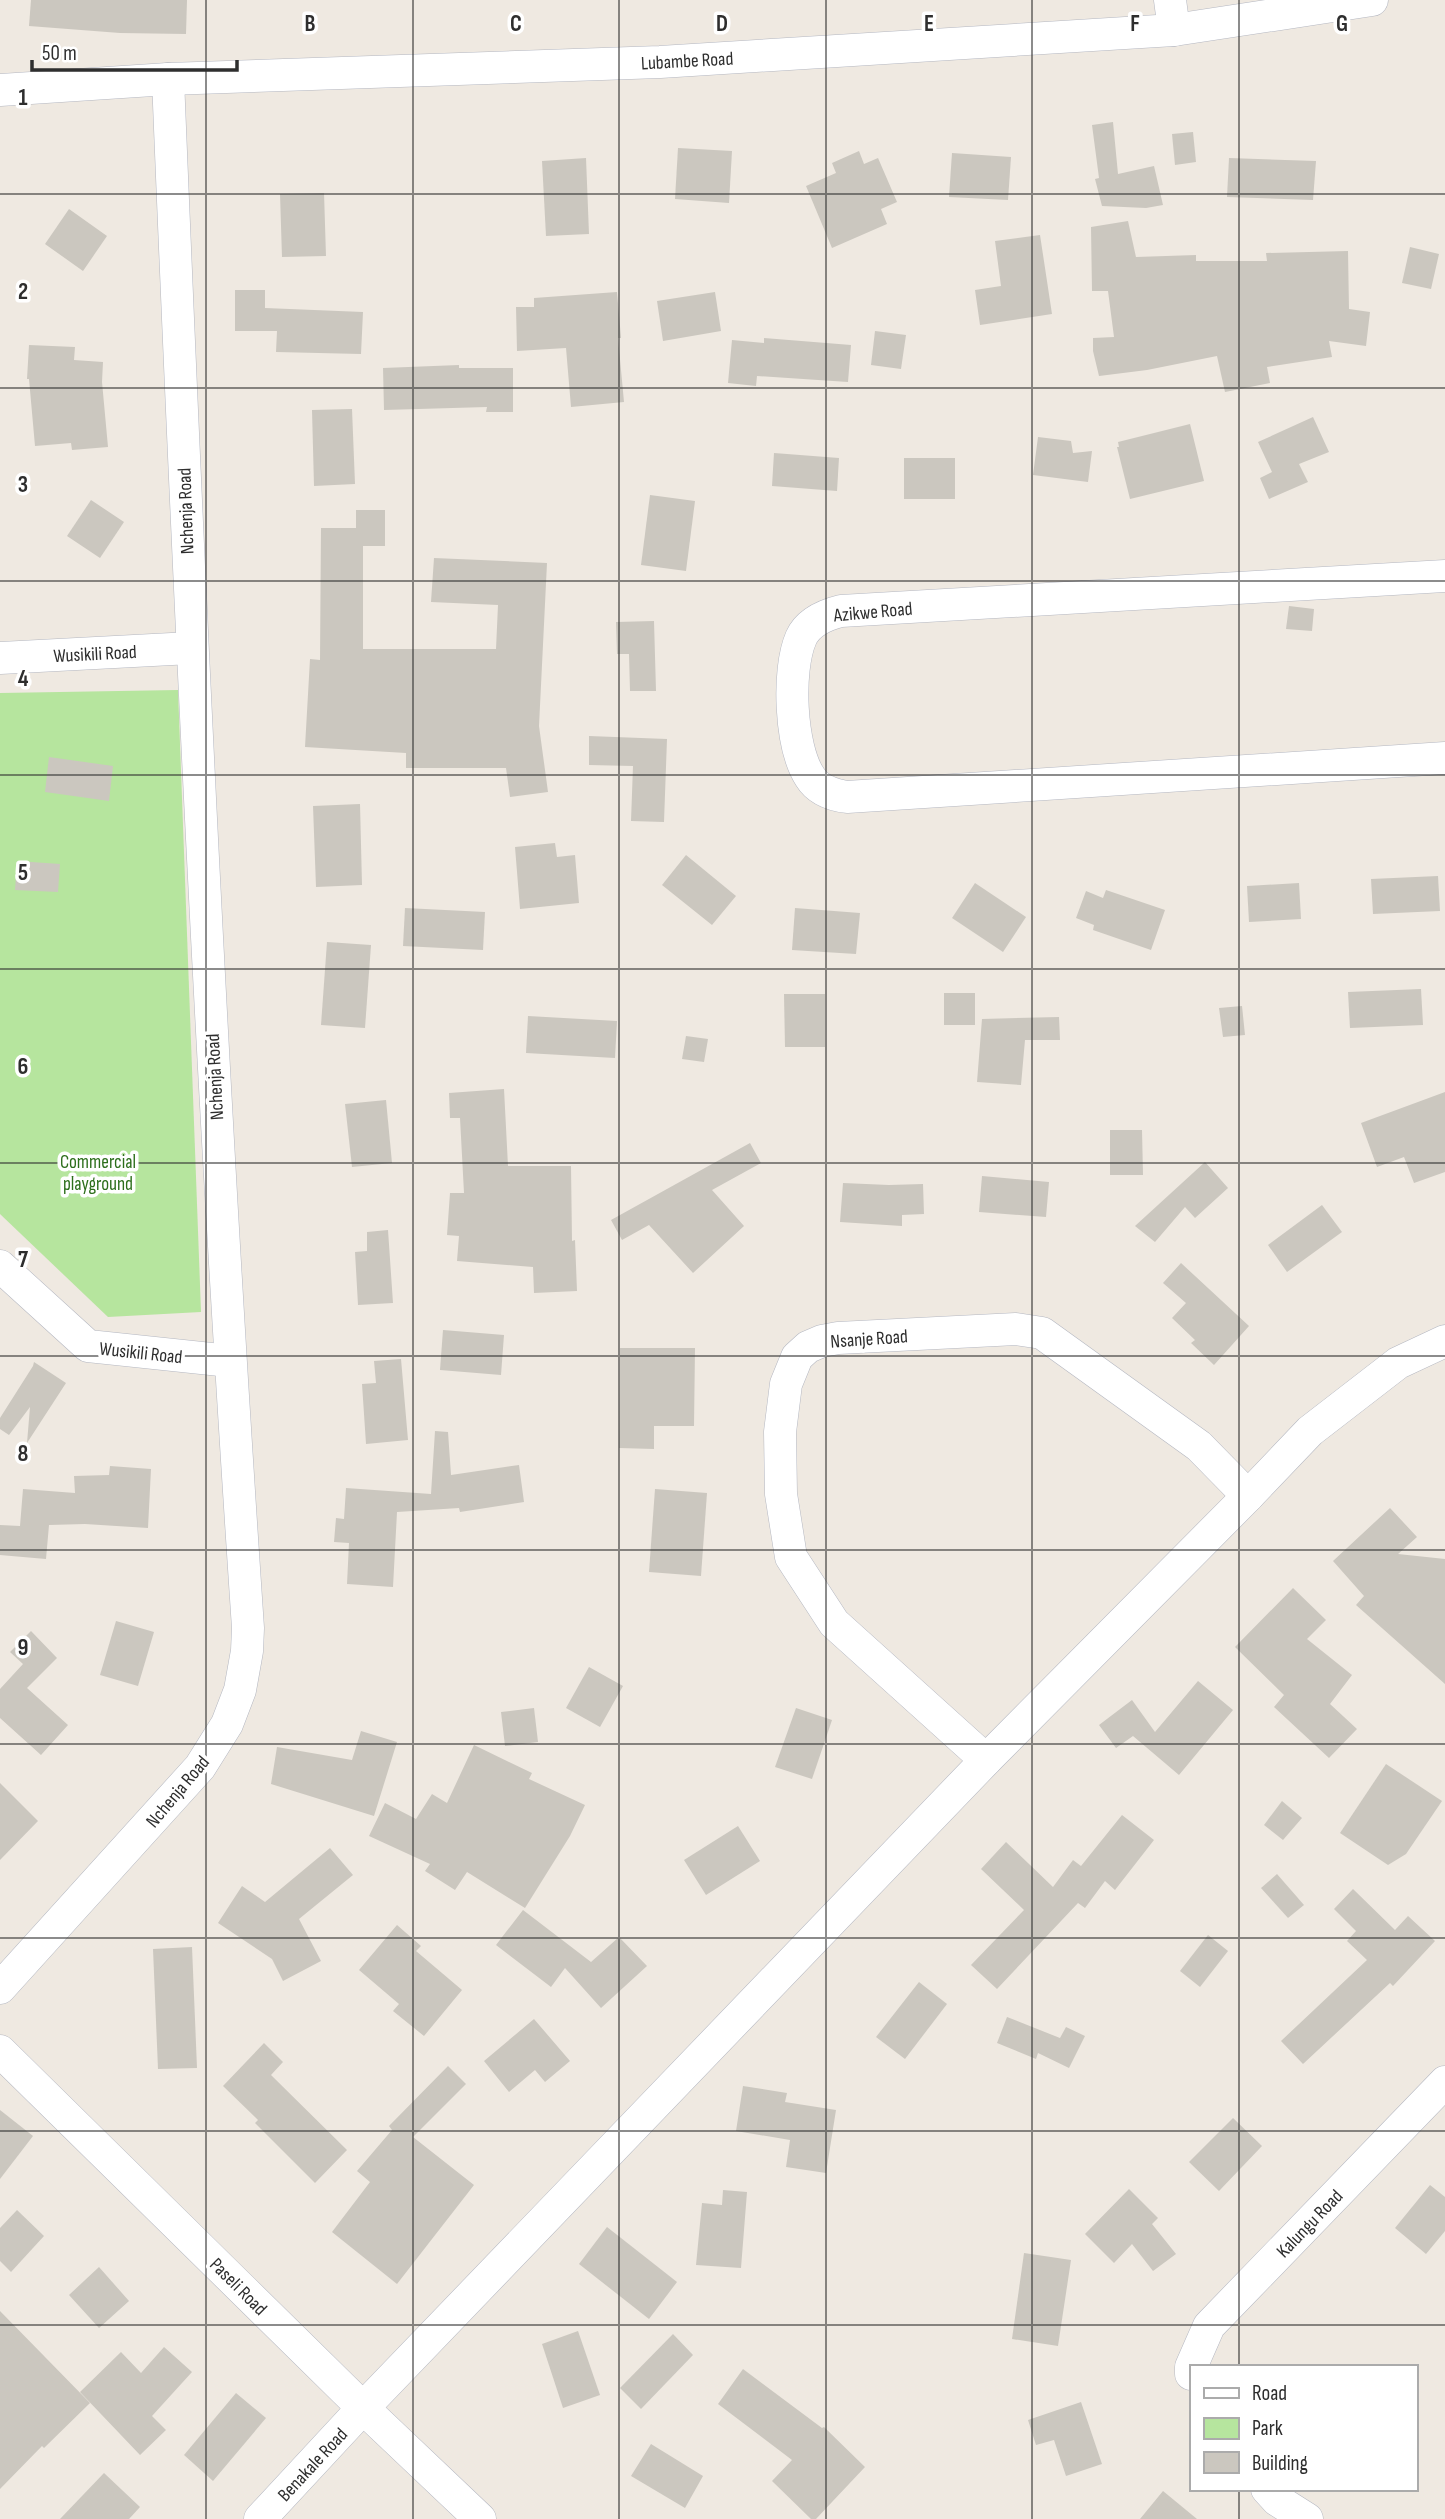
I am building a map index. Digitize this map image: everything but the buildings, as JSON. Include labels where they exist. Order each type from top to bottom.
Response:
[{"type":"street","name":"Lubambe Road","points":[[0,90],[168,79],[660,62],[1172,15],[1372,0]]},
{"type":"street","name":"Nchenja Road","points":[[0,1988],[200,1767],[227,1724],[246,1660],[248,1628],[230,1361],[191,648],[168,79]]},
{"type":"street","name":"Azikwe Road","points":[[1445,576],[841,611],[825,615],[801,636],[794,663],[793,699],[801,759],[810,777],[828,793],[847,797],[1445,758]]},
{"type":"street","name":"Wusikili Road","points":[[0,658],[191,648]]},
{"type":"street","name":"Wusikili Road","points":[[0,1266],[88,1346],[230,1361]]},
{"type":"street","name":"Nsanje Road","points":[[986,1760],[834,1623],[791,1557],[781,1494],[780,1432],[786,1384],[797,1357],[808,1347],[838,1338],[1016,1329],[1042,1333],[1199,1446],[1248,1496]]},
{"type":"street","name":"Benakale Road","points":[[260,2519],[363,2408],[986,1760],[1310,1431],[1398,1363],[1445,1341]]},
{"type":"street","name":"Paseli Road","points":[[0,2051],[363,2408],[480,2519]]},
{"type":"street","name":"Kalungu Road","points":[[1192,2365],[1209,2326],[1445,2082]]},
{"type":"street","points":[[1269,2491],[1307,2519]]},
{"type":"green space","name":"Commercial playground","points":[[178,690],[201,1312],[108,1317],[0,1214],[0,693]]}]
